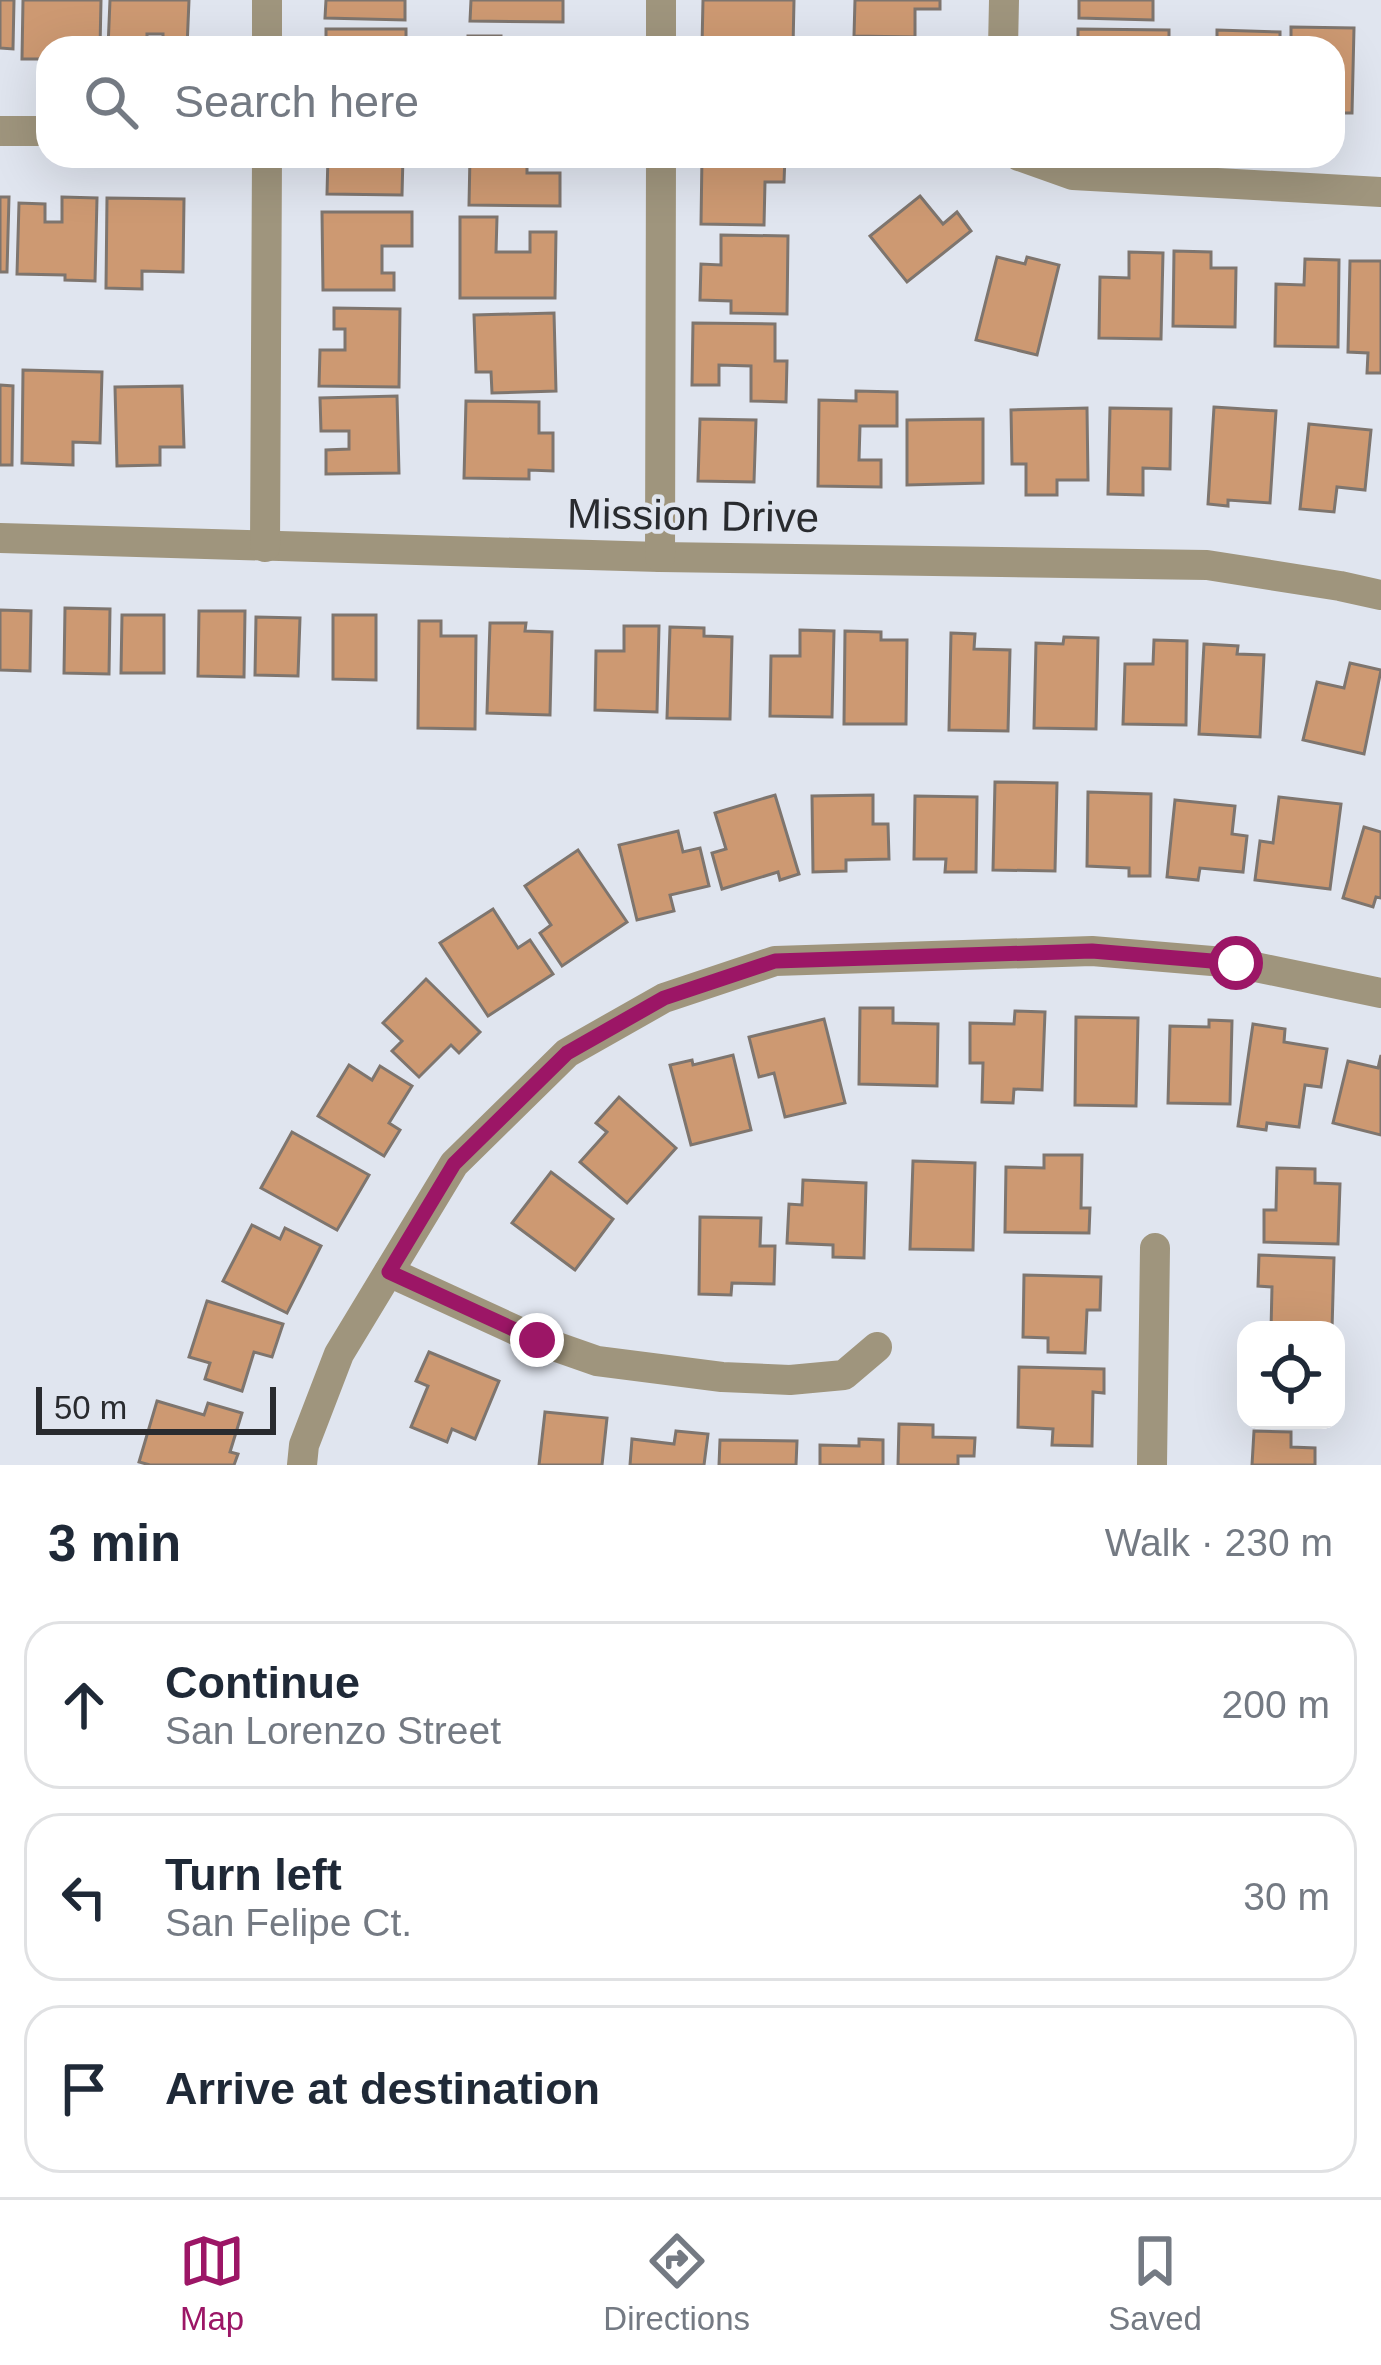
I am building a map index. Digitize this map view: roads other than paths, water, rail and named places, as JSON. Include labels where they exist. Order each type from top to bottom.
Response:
[{"type":"street","points":[[267,0],[267,36]]},
{"type":"street","points":[[661,0],[661,36]]},
{"type":"street","points":[[1003,36],[1004,0]]},
{"type":"street","points":[[0,131],[36,131]]},
{"type":"street","points":[[266,547],[267,168]]},
{"type":"street","points":[[660,557],[661,168]]},
{"type":"street","points":[[1052,168],[1073,175],[1381,193]]},
{"type":"street","name":"Mission Drive","points":[[0,538],[660,557],[1207,565],[1381,595]]},
{"type":"street","points":[[302,1465],[304,1445],[339,1354],[454,1164],[567,1053],[664,998],[775,961],[1092,951],[1236,963],[1381,993]]},
{"type":"street","points":[[1152,1465],[1155,1248]]},
{"type":"street","points":[[389,1272],[537,1340],[597,1361],[722,1377],[790,1380],[844,1375],[878,1347]]}]
